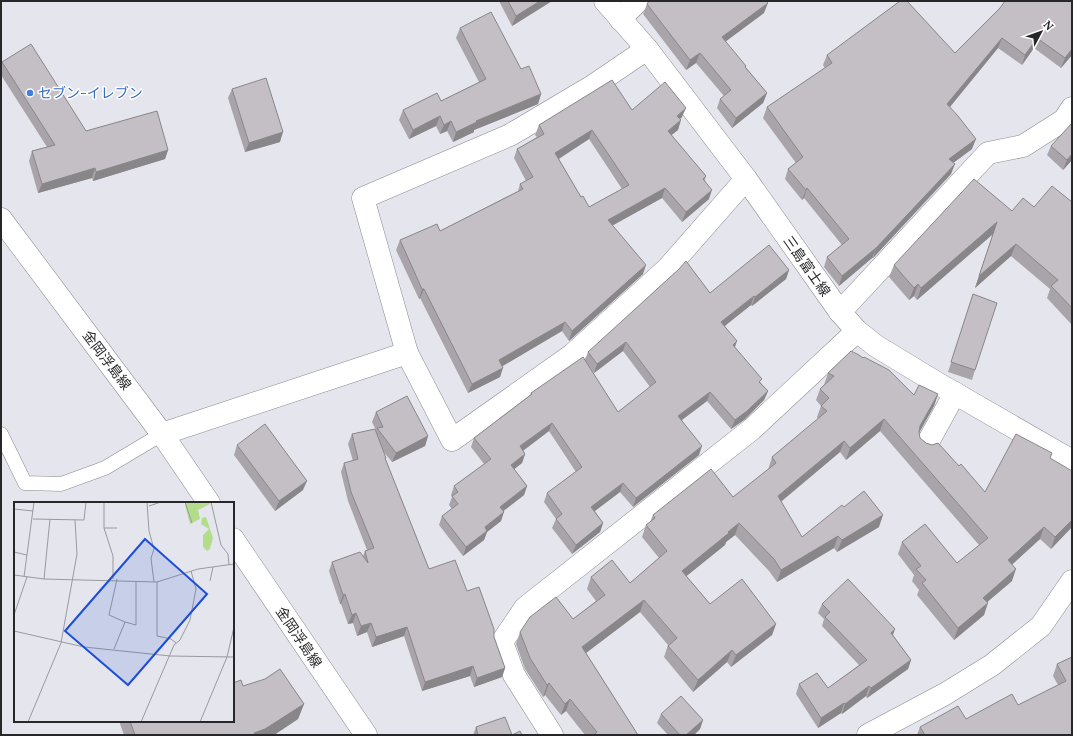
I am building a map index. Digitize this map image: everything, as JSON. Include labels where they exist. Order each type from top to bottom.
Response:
[{"type":"street","name":"三島富士線","points":[[605,1],[647,49],[746,179],[840,312],[857,332],[876,346],[1072,461]]},
{"type":"street","points":[[620,18],[638,1]]},
{"type":"street","points":[[647,49],[591,87],[510,136],[363,198],[407,353],[452,440],[572,355],[668,269],[746,179]]},
{"type":"street","points":[[840,312],[988,153],[1023,146],[1064,120],[1072,108]]},
{"type":"street","name":"金岡浮島線","points":[[1,219],[162,434],[208,502]]},
{"type":"street","points":[[552,735],[514,675],[502,642],[525,608],[752,429],[857,332]]},
{"type":"street","points":[[162,434],[407,353]]},
{"type":"street","points":[[927,444],[955,393]]},
{"type":"street","name":"金岡浮島線","points":[[234,540],[366,735]]},
{"type":"street","points":[[868,735],[945,694],[992,665],[1041,626],[1072,581]]},
{"type":"lane","points":[[1,434],[25,482],[61,484],[104,468],[162,434]]},
{"type":"building","points":[[508,1],[540,1],[516,16]]},
{"type":"building","points":[[649,1],[766,1],[768,3],[722,37],[767,93],[736,118],[720,99],[731,90],[700,53],[690,60],[647,4]]},
{"type":"building","points":[[900,1],[907,1],[955,53],[1000,8],[1005,1],[1072,1],[1072,49],[1065,58],[1037,38],[1025,55],[1002,38],[947,104],[976,139],[949,159],[955,164],[876,248],[842,276],[827,257],[849,239],[807,188],[806,190],[788,169],[803,157],[767,107],[832,63],[827,55]]},
{"type":"building","points":[[491,12],[521,69],[529,66],[541,94],[476,121],[477,122],[456,132],[451,121],[444,125],[440,116],[413,130],[403,110],[437,93],[441,101],[486,79],[460,28]]},
{"type":"building","points":[[31,44],[86,131],[157,111],[168,150],[96,172],[95,168],[42,184],[32,151],[55,145],[2,62]]},
{"type":"building","points":[[266,78],[283,132],[249,143],[232,89]]},
{"type":"building","points":[[612,80],[632,110],[665,82],[686,108],[677,116],[681,120],[668,131],[706,176],[703,179],[712,190],[686,212],[665,188],[608,220],[646,265],[572,331],[565,322],[499,360],[503,368],[472,384],[424,289],[422,289],[400,240],[437,224],[440,231],[523,189],[520,184],[533,177],[517,149],[544,134],[539,125]],"holes":[[[592,130],[629,185],[589,207],[583,196],[581,197],[555,153]]]},
{"type":"building","points":[[1072,123],[1072,154],[1067,160],[1051,146]]},
{"type":"building","points":[[974,179],[1012,211],[1023,198],[1034,207],[1052,186],[1072,202],[1072,308],[1051,286],[1058,280],[1016,244],[979,276],[997,222],[921,288],[918,284],[914,288],[894,265]]},
{"type":"building","points":[[769,245],[789,270],[721,322],[737,341],[733,345],[762,379],[759,382],[768,391],[735,420],[710,392],[678,416],[702,446],[636,498],[623,483],[591,507],[603,523],[576,545],[556,519],[562,514],[547,493],[582,467],[552,423],[520,446],[525,454],[511,465],[527,486],[500,507],[504,512],[485,527],[487,531],[466,547],[442,516],[458,504],[452,496],[458,492],[454,486],[491,459],[474,438],[532,394],[531,393],[583,357],[618,412],[656,382],[626,342],[597,364],[588,352],[686,261],[710,293]]},
{"type":"building","points":[[973,294],[997,303],[975,370],[951,362]]},
{"type":"building","points":[[851,351],[889,370],[914,395],[919,385],[938,394],[920,426],[920,438],[926,443],[932,445],[938,443],[959,466],[961,464],[985,492],[1016,434],[1052,453],[1050,458],[1072,471],[1072,520],[1055,537],[1044,527],[1008,560],[1016,569],[983,598],[988,603],[958,628],[922,583],[926,580],[916,569],[921,566],[902,542],[925,524],[957,563],[988,538],[884,419],[850,448],[844,441],[778,496],[802,537],[842,505],[844,507],[864,491],[883,515],[842,540],[838,536],[781,570],[774,559],[739,523],[728,532],[729,533],[682,571],[710,604],[742,579],[776,624],[736,655],[732,650],[698,680],[668,646],[677,638],[644,600],[582,647],[638,735],[594,735],[597,732],[570,699],[565,704],[549,683],[547,685],[530,658],[520,632],[530,617],[556,597],[573,619],[605,595],[591,577],[612,560],[630,583],[667,551],[646,525],[655,518],[653,515],[711,469],[733,497],[776,463],[772,457],[827,411],[821,406],[829,398],[820,389],[834,376],[828,373]]},
{"type":"building","points":[[407,396],[428,436],[396,453],[377,428],[383,427],[376,412]]},
{"type":"building","points":[[265,424],[307,481],[279,501],[237,445]]},
{"type":"building","points":[[375,429],[429,569],[455,560],[467,591],[479,587],[494,629],[494,637],[505,668],[477,678],[473,666],[425,682],[407,627],[376,637],[371,623],[361,626],[356,613],[352,615],[345,594],[343,595],[332,562],[360,552],[368,563],[365,551],[374,548],[351,492],[344,463],[358,459],[352,434]]},
{"type":"building","points":[[848,579],[895,629],[891,633],[911,660],[871,688],[869,686],[845,704],[844,703],[821,718],[799,684],[817,673],[828,688],[867,660],[825,617],[830,612],[822,604]]},
{"type":"building","points":[[1072,657],[1072,735],[925,735],[920,727],[958,706],[966,719],[1012,694],[1018,705],[1066,681],[1057,664]]},
{"type":"building","points":[[280,669],[304,704],[265,729],[254,733],[255,735],[135,735],[130,722],[234,722],[234,683],[241,680],[243,686],[265,679]]},
{"type":"building","points":[[681,696],[703,720],[686,735],[680,735],[661,714]]},
{"type":"building","points":[[505,717],[512,735],[478,735],[476,727]]},
{"type":"building","points":[[520,731],[522,735],[512,735]]},
{"type":"place","name":"セブン-イレブン","points":[[30,93]]}]
